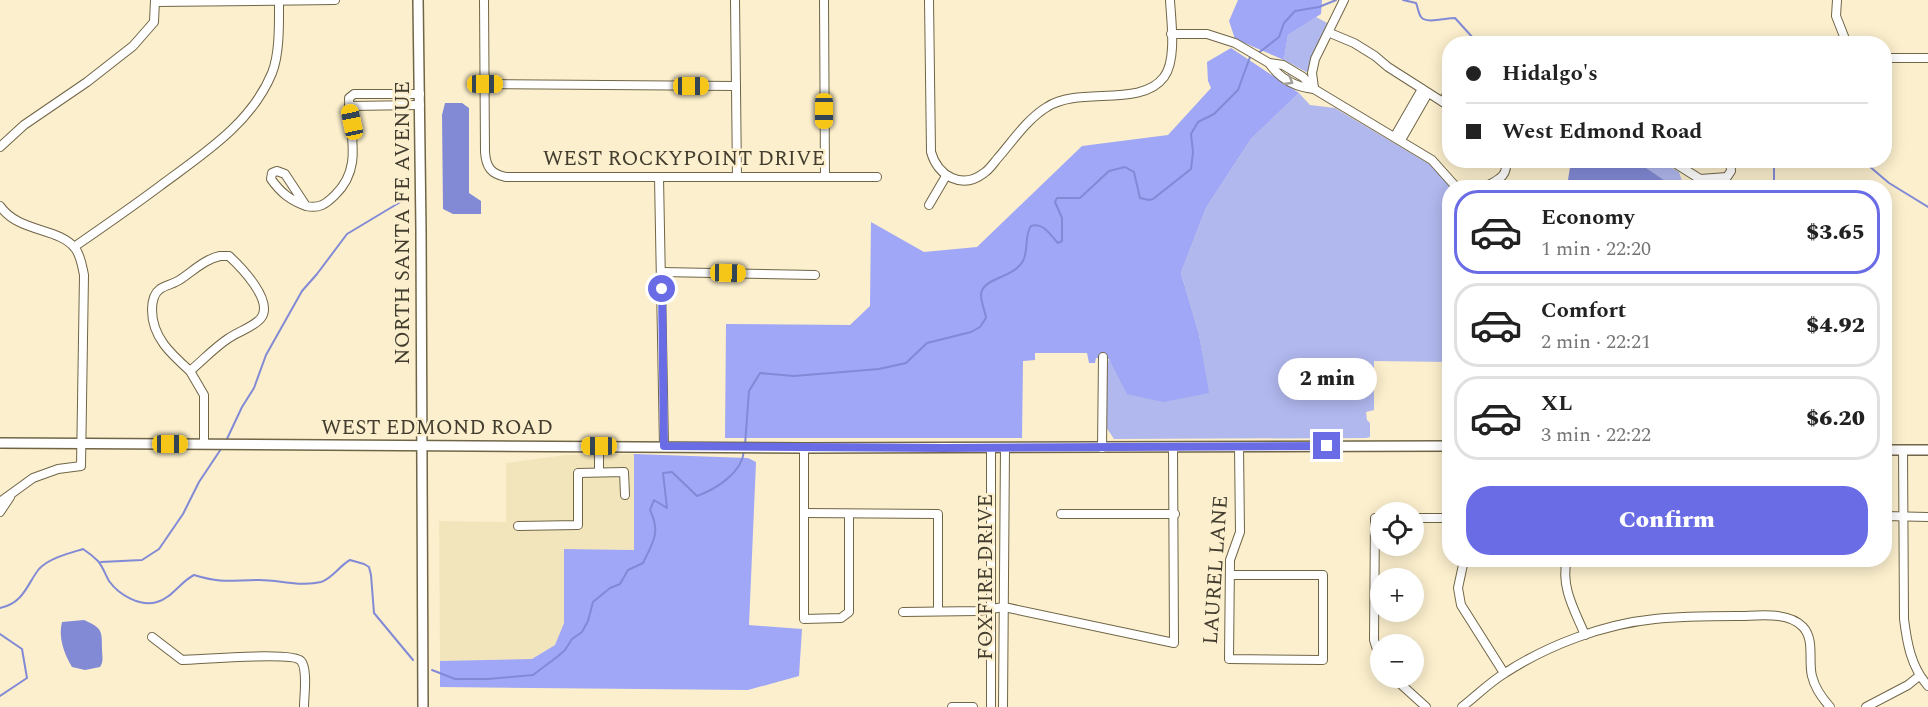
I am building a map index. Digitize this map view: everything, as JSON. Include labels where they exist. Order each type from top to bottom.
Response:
[{"type":"main road","name":"NORTH SANTA FE AVENUE","points":[[418,0],[423,707]]},
{"type":"main road","name":"WEST EDMOND ROAD","points":[[0,443],[804,448],[1442,446]]},
{"type":"main road","points":[[1892,450],[1928,450]]},
{"type":"street","points":[[74,247],[237,127],[260,98],[273,70],[279,0]]},
{"type":"street","points":[[0,147],[24,125],[87,82],[134,46],[154,22],[155,1],[336,0]]},
{"type":"street","points":[[484,0],[485,84],[736,86]]},
{"type":"street","points":[[735,0],[737,177]]},
{"type":"street","points":[[824,0],[825,177]]},
{"type":"street","points":[[928,0],[931,152],[934,164],[946,176],[959,180],[984,174],[1029,123],[1049,105],[1081,97],[1150,89],[1165,76],[1170,66],[1170,0]]},
{"type":"street","points":[[1314,90],[1312,73],[1315,59],[1330,33],[1340,4],[1344,0]]},
{"type":"street","points":[[1837,0],[1836,16],[1845,36]]},
{"type":"street","points":[[1330,33],[1354,43],[1442,102]]},
{"type":"street","points":[[1171,34],[1207,34],[1235,43],[1269,63],[1283,65],[1303,77],[1314,90],[1432,160],[1450,180]]},
{"type":"street","points":[[1892,58],[1928,58]]},
{"type":"street","name":"WEST ROCKYPOINT DRIVE","points":[[485,84],[486,164],[492,173],[506,177],[877,177]]},
{"type":"street","points":[[1398,138],[1425,91]]},
{"type":"street","points":[[306,206],[285,174],[276,171],[272,173],[271,179],[292,201],[306,206],[313,208],[323,206],[350,177],[352,122],[349,98],[354,94],[420,94]]},
{"type":"street","points":[[349,106],[420,105]]},
{"type":"street","points":[[1496,180],[1503,176],[1506,168]]},
{"type":"street","points":[[1683,168],[1700,179],[1727,177],[1731,168]]},
{"type":"street","points":[[929,205],[946,176]]},
{"type":"street","points":[[659,177],[664,446]]},
{"type":"street","points":[[0,206],[9,217],[64,240],[74,247],[80,257],[84,275],[81,466],[58,469],[33,478],[0,501]]},
{"type":"street","points":[[190,371],[227,339],[261,319],[264,311],[264,302],[257,290],[229,256],[211,258],[154,296],[152,316],[157,335],[170,352],[190,371],[204,395],[204,444]]},
{"type":"street","points":[[662,272],[815,275]]},
{"type":"street","points":[[1102,357],[1102,448]]},
{"type":"street","points":[[599,446],[599,472]]},
{"type":"street","points":[[903,612],[978,611],[1004,607],[1174,643],[1173,447]]},
{"type":"street","name":"LAUREL LANE","points":[[1230,575],[1323,575],[1323,660],[1229,659],[1230,560],[1240,532],[1239,447]]},
{"type":"street","points":[[804,448],[804,619],[841,618],[849,612],[849,513]]},
{"type":"street","name":"FOXFIRE DRIVE","points":[[991,448],[991,707]]},
{"type":"street","name":"FOXFIRE DRIVE","points":[[1004,707],[1005,448]]},
{"type":"street","points":[[1903,450],[1904,619],[1907,644],[1919,676],[1928,686]]},
{"type":"street","points":[[518,526],[578,525],[578,473],[624,472],[625,495]]},
{"type":"street","points":[[0,512],[13,493]]},
{"type":"street","points":[[805,513],[938,514],[938,611]]},
{"type":"street","points":[[1061,514],[1174,513]]},
{"type":"street","points":[[1892,516],[1928,517]]},
{"type":"street","points":[[1424,518],[1442,518]]},
{"type":"street","points":[[1374,634],[1375,556]]},
{"type":"street","points":[[1462,567],[1458,588],[1461,605],[1504,673]]},
{"type":"street","points":[[1566,567],[1566,588],[1585,635]]},
{"type":"street","points":[[1462,707],[1504,673],[1543,652],[1585,635],[1627,623],[1691,616],[1776,616],[1792,620],[1804,628],[1810,642],[1811,674],[1815,688],[1830,707]]},
{"type":"street","points":[[152,637],[182,660],[296,657],[302,661],[305,668],[304,707]]},
{"type":"street","points":[[1866,707],[1908,685],[1919,676]]},
{"type":"street","points":[[1405,688],[1426,707]]},
{"type":"street","points":[[952,707],[973,707]]},
{"type":"shaded area","points":[[1238,0],[1322,0],[1321,14],[1288,35],[1284,60],[1235,39],[1229,21]]},
{"type":"shaded area","points":[[1316,17],[1329,24],[1306,72],[1284,60],[1288,35]]},
{"type":"shaded area","points":[[1231,48],[1299,93],[1251,139],[1206,208],[1181,273],[1199,334],[1209,393],[1163,402],[1127,394],[1109,359],[1096,358],[1095,363],[1089,363],[1087,353],[1035,353],[1035,360],[1023,361],[1022,438],[725,438],[726,324],[850,325],[870,306],[871,222],[924,252],[977,247],[1082,146],[1168,135],[1211,88],[1208,81],[1207,62]]},
{"type":"shaded area","points":[[1299,93],[1310,105],[1335,108],[1429,164],[1446,180],[1442,180],[1442,362],[1374,361],[1374,410],[1366,412],[1370,423],[1370,437],[1366,438],[1114,439],[1106,427],[1109,359],[1208,392],[1199,334],[1181,273],[1206,208],[1251,139]]},
{"type":"shaded area","points":[[445,103],[462,103],[469,108],[469,193],[481,201],[481,214],[453,214],[443,209],[442,115]]},
{"type":"shaded area","points":[[1570,168],[1646,168],[1664,180],[1568,180]]},
{"type":"shaded area","points":[[1646,168],[1672,168],[1679,172],[1682,180],[1664,180]]},
{"type":"shaded area","points":[[634,454],[634,550],[564,549],[564,623],[555,645],[532,659],[440,661],[439,521],[506,522],[506,463],[565,455]]},
{"type":"shaded area","points":[[634,454],[748,458],[756,462],[749,625],[802,629],[799,676],[748,690],[440,687],[440,661],[532,659],[555,645],[564,623],[564,549],[634,550]]},
{"type":"shaded area","points":[[84,620],[100,630],[102,638],[100,667],[85,670],[72,667],[61,639],[62,622]]},
{"type":"waterway","points":[[1257,54],[1279,37],[1284,23],[1295,11],[1319,7],[1336,0]]},
{"type":"waterway","points":[[1403,0],[1416,3],[1424,19],[1455,18],[1471,36]]},
{"type":"waterway","points":[[745,445],[749,391],[760,373],[794,376],[879,369],[906,363],[927,343],[971,332],[980,327],[986,318],[981,298],[983,289],[992,281],[1018,267],[1023,261],[1031,226],[1040,226],[1058,243],[1062,241],[1062,218],[1055,202],[1057,198],[1080,198],[1109,171],[1125,167],[1134,172],[1140,198],[1153,199],[1191,169],[1193,152],[1191,134],[1198,122],[1214,114],[1238,90],[1252,56]]},
{"type":"waterway","points":[[1774,168],[1774,180]]},
{"type":"waterway","points":[[1871,168],[1885,180]]},
{"type":"waterway","points":[[1892,185],[1928,207]]},
{"type":"waterway","points":[[226,441],[254,388],[266,355],[302,291],[347,234],[402,201]]},
{"type":"waterway","points":[[101,562],[142,560],[159,549],[183,514],[199,482],[221,449]]},
{"type":"waterway","points":[[432,670],[455,679],[533,675],[565,650],[572,639],[582,632],[588,621],[593,602],[610,588],[620,584],[628,570],[643,563],[654,537],[655,525],[650,510],[654,500],[667,508],[663,473],[672,472],[697,496],[727,479],[738,466],[744,451]]},
{"type":"waterway","points":[[0,608],[15,602],[43,565],[60,556],[83,549],[98,561],[109,581],[118,591],[130,599],[144,603],[162,600],[194,575],[220,581],[259,580],[298,584],[313,583],[325,580],[350,560],[369,567],[374,613],[413,660]]},
{"type":"waterway","points":[[0,634],[22,649],[27,678],[0,696]]},
{"type":"route","points":[[662,289],[664,446],[804,448],[1327,446]]}]
